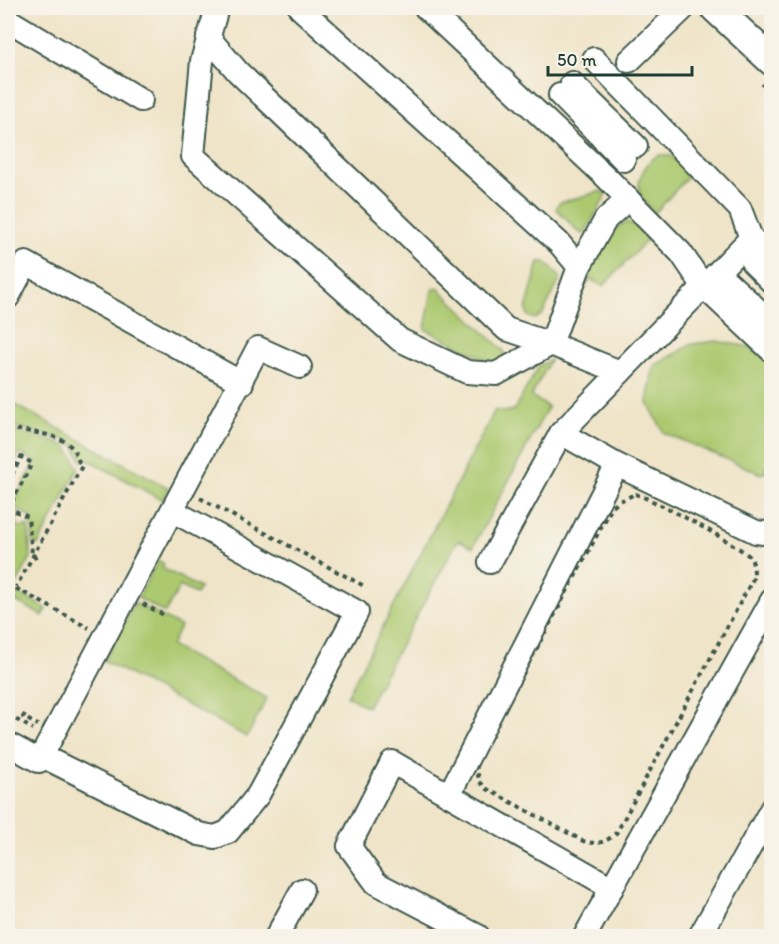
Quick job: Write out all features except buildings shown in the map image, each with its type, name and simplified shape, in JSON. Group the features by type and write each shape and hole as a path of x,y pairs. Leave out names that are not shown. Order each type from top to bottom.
{"main road":[{"path":"715,8 771,61"}],"lane":[{"path":"217,8 202,61 193,156 400,340 468,372 496,374 551,344 579,267 606,219 628,199"},
{"path":"300,8 559,243 579,267"},
{"path":"426,8 607,178 681,253 711,280 771,323"},
{"path":"629,61 684,8"},
{"path":"8,20 141,100"},
{"path":"208,37 238,72 506,328 620,372"},
{"path":"641,141 577,77 641,141 740,209 751,238 752,262 771,282"},
{"path":"607,178 641,141"},
{"path":"751,238 771,255"},
{"path":"490,562 561,433 751,238"},
{"path":"8,297 26,263 242,383"},
{"path":"711,280 771,351"},
{"path":"8,744 39,761 242,383 258,348 300,367"},
{"path":"561,433 617,465 756,532 771,534"},
{"path":"449,795 617,465"},
{"path":"42,756 199,834 215,837 228,832 258,795 357,612 173,512"},
{"path":"585,936 771,600"},
{"path":"478,936 376,883 349,846 392,762 612,888"},
{"path":"700,936 771,808"},
{"path":"277,936 302,890"}],"path":[{"path":"8,427 50,437 67,444 74,449 82,466 40,548 15,587"},
{"path":"8,483 21,457 32,463 8,509 28,517 34,557"},
{"path":"764,477 771,467"},
{"path":"185,489 366,587"},
{"path":"635,494 647,497 698,525 749,556 754,568 754,577 617,832 608,841 595,844 583,840 487,789 479,781 476,762 611,509 618,502 635,494"},
{"path":"31,546 40,548"},
{"path":"8,584 55,610"},
{"path":"25,714 23,717 27,719"}],"green space":[{"path":"659,155 671,156 691,173 655,213 642,198 639,186 645,168"},
{"path":"601,191 606,194 605,198 584,234 580,233 556,209 559,203"},
{"path":"625,222 636,225 649,238 603,286 590,279 567,320 569,310 611,231"},
{"path":"539,262 545,262 561,278 542,315 535,319 528,316 526,309"},
{"path":"438,288 504,351 505,357 499,363 492,363 425,329 432,290"},
{"path":"716,341 750,347 771,362 771,462 762,474 664,433 647,401 654,366 692,344"},
{"path":"551,359 531,396 548,407 473,547 458,540 367,707 347,696 495,410 504,412 514,410 539,366"},
{"path":"8,401 169,488 162,500 85,458 82,462 74,445 66,440 8,425"},
{"path":"8,430 34,435 67,446 79,468 38,545 33,543 31,517 12,506 35,462 20,453 8,476"},
{"path":"10,510 20,514 16,521 19,527 28,526 31,557 16,585 8,582 8,514"},
{"path":"158,560 164,564 162,568 200,588 196,594 180,586 165,613 138,598"},
{"path":"8,587 47,609 43,616 8,597"},
{"path":"135,603 180,626 171,646 267,698 247,737 104,661"}]}
